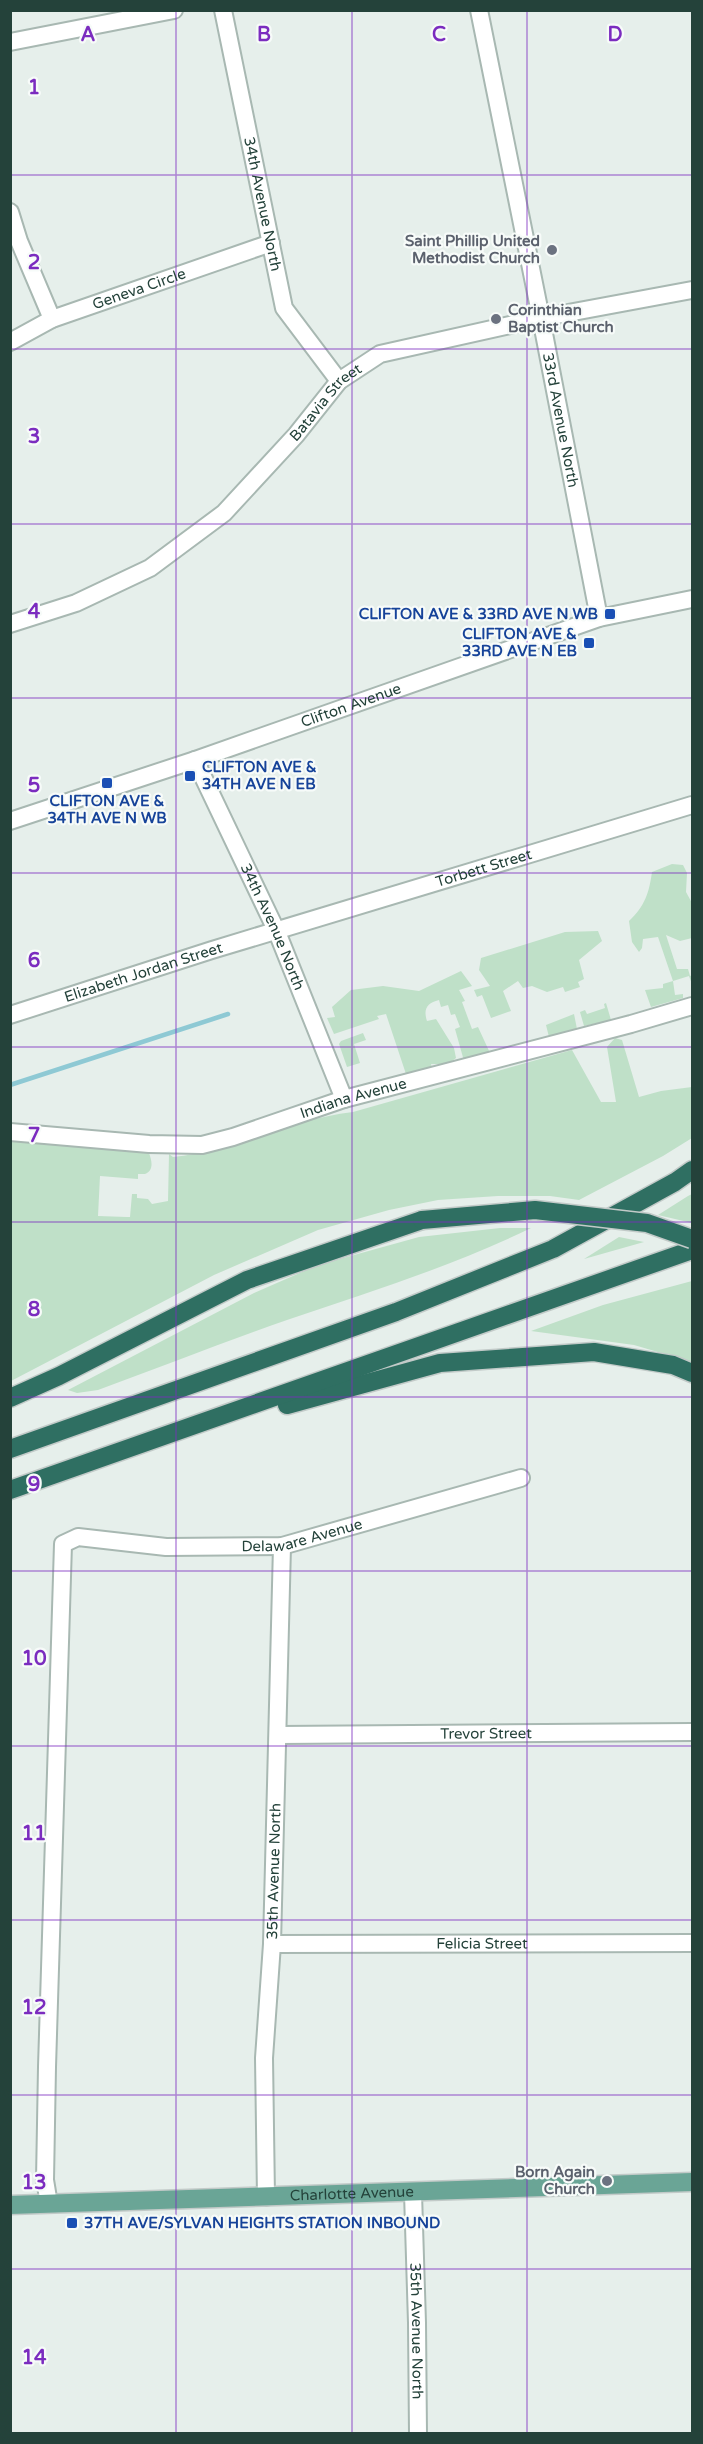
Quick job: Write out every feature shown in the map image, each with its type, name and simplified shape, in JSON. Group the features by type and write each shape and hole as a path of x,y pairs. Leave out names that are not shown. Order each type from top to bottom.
{"highway":[{"path":"10,1449 396,1312 553,1249 693,1170"},
{"path":"10,1398 59,1376 247,1280 422,1220 536,1210 647,1223 693,1239"},
{"path":"10,1491 693,1250"},
{"path":"146,1443 440,1363 594,1352 673,1365 693,1373"}],"main road":[{"name":"Charlotte Avenue","path":"10,2205 693,2182"}],"street":[{"path":"10,42 174,10"},
{"name":"34th Avenue North","path":"223,10 284,308 339,381"},
{"name":"33rd Avenue North","path":"479,10 599,618"},
{"path":"10,212 19,241 52,319"},
{"name":"Geneva Circle","path":"10,342 52,319 271,243"},
{"name":"Batavia Street","path":"10,624 76,603 150,568 224,513 296,435 339,381 380,354 541,318 693,290"},
{"name":"Clifton Avenue","path":"10,820 195,760 599,618 693,600"},
{"name":"34th Avenue North","path":"195,760 276,932 344,1099"},
{"name":"Torbett Street","path":"276,932 693,805"},
{"name":"Elizabeth Jordan Street","path":"10,1015 276,932"},
{"name":"Indiana Avenue","path":"10,1132 149,1144 202,1145 233,1137 344,1099 693,1006"},
{"name":"Delaware Avenue","path":"49,2204 45,2181 46,2078 63,1544 78,1537 166,1547 282,1546 521,1478"},
{"name":"35th Avenue North","path":"266,2197 264,2058 272,1944 282,1546"},
{"name":"Trevor Street","path":"279,1735 693,1732"},
{"name":"Felicia Street","path":"272,1944 693,1943"},
{"name":"35th Avenue North","path":"413,2193 418,2433"}],"green space":[{"path":"672,864 683,865 687,873 686,892 692,903 692,938 680,941 666,935 677,969 688,969 690,976 692,975 692,984 689,976 673,981 658,937 643,939 639,952 632,942 629,921 645,899 652,872"},
{"path":"598,931 602,941 579,960 584,979 578,982 580,987 565,992 563,987 547,992 532,986 523,988 518,981 503,991 511,1011 491,1018 482,995 477,997 474,990 490,986 479,970 481,958 565,932"},
{"path":"461,971 472,986 459,990 465,1001 462,1002 472,1029 478,1027 490,1053 464,1061 455,1029 460,1027 455,1014 451,1015 448,1005 441,1007 439,1000 435,1001 426,1010 427,1021 436,1019 454,1048 456,1058 448,1064 431,1064 434,1077 409,1083 386,1014 377,1016 379,1019 334,1034 327,1018 335,1017 332,1007 351,990 383,986 419,991"},
{"path":"673,981 675,995 683,994 683,998 651,1007 645,990 663,988 663,984"},
{"path":"606,1003 611,1020 584,1026 580,1012 585,1010 587,1014 605,1008"},
{"path":"574,1014 577,1029 549,1037 546,1025"},
{"path":"363,1033 366,1040 354,1044 360,1063 347,1067 339,1044 341,1041"},
{"path":"615,1038 622,1040 639,1097 661,1091 692,1087 692,1138 663,1156 579,1200 550,1196 498,1196 438,1200 389,1210 318,1230 214,1275 11,1381 11,1141 149,1153 150,1171 138,1174 138,1179 100,1176 98,1216 130,1217 132,1194 137,1194 137,1198 148,1199 152,1204 168,1201 169,1154 173,1157 219,1148 308,1121 353,1112 572,1050 601,1102 616,1102 607,1047"},
{"path":"692,1194 692,1223 658,1215 688,1196"},
{"path":"500,1228 531,1228 502,1242 380,1289 263,1328 98,1390 77,1393 68,1390 254,1293 318,1265 419,1237"},
{"path":"619,1237 644,1242 584,1259"},
{"path":"692,1281 692,1362 634,1345 531,1331 603,1305"}],"waterway":[{"path":"10,1085 228,1014"}],"place":[{"name":"Saint Phillip United Methodist Church","path":"552,250"},
{"name":"Corinthian Baptist Church","path":"496,319"},
{"name":"CLIFTON AVE & 33RD AVE N WB","path":"610,614"},
{"name":"CLIFTON AVE & 33RD AVE N EB","path":"589,643"},
{"name":"CLIFTON AVE & 34TH AVE N EB","path":"190,776"},
{"name":"CLIFTON AVE & 34TH AVE N WB","path":"107,783"},
{"name":"Born Again Church","path":"607,2181"},
{"name":"37TH AVE/SYLVAN HEIGHTS STATION INBOUND","path":"72,2223"}]}
